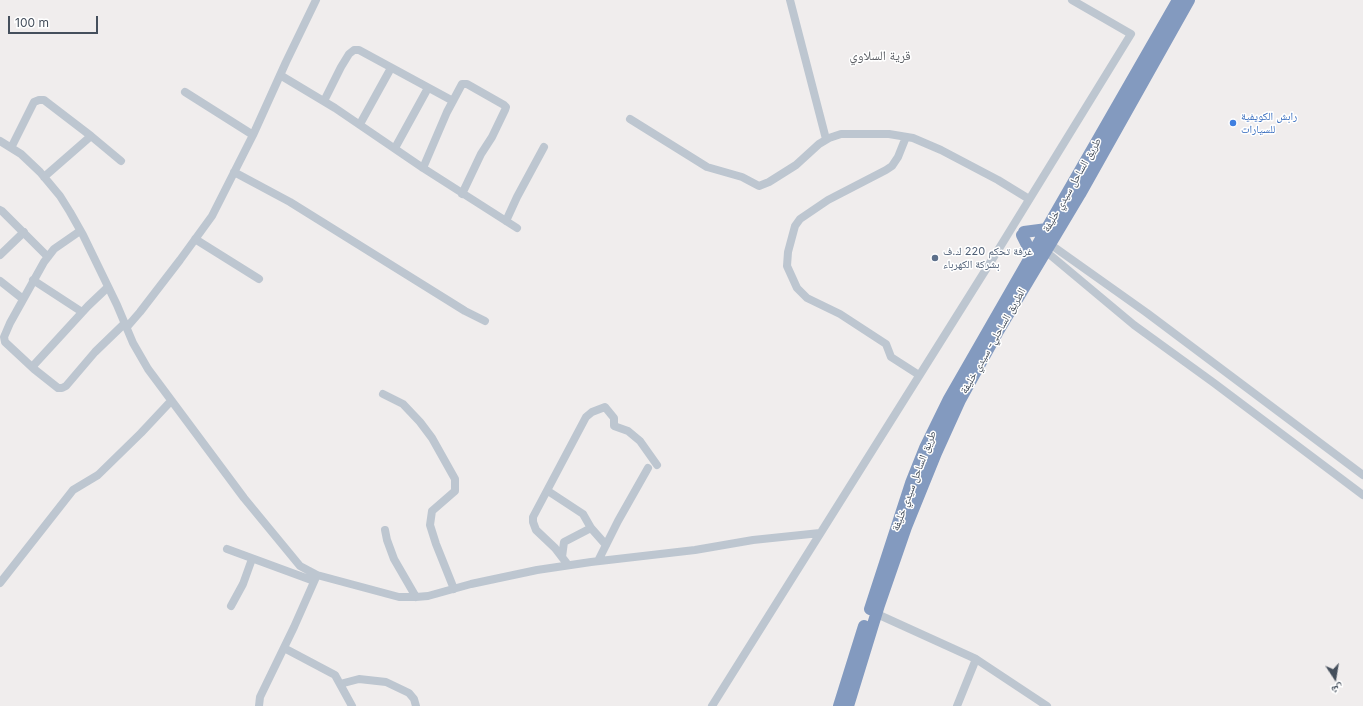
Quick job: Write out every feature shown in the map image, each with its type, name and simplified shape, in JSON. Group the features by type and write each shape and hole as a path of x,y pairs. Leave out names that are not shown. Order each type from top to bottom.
{"highway":[{"name":"طريق الساحل سيدي خليفة","path":"839,706 911,483 925,448 949,399 1029,258 1044,242 1178,0"},
{"name":"الطريق الساحلي- سيدي خليفة","path":"848,706 906,527 920,491 960,400 997,333 1044,242 1190,0"},
{"path":"1018,231 1044,242"},
{"path":"1018,231 1026,242 1029,258"}],"street":[{"path":"80,231 54,249 48,257 33,280 4,337 5,342 9,347 58,388 66,386 95,352 140,312 212,216 253,135 316,0"},
{"path":"790,0 826,140"},
{"path":"712,706 919,375 1018,231 1029,200 1131,34 1072,0"},
{"path":"324,101 341,67 349,54 354,50 359,50 453,101"},
{"path":"360,124 391,68"},
{"path":"280,75 360,124 462,194 517,228"},
{"path":"423,168 453,101 464,83 504,104 506,107 462,194"},
{"path":"395,148 428,88"},
{"path":"186,92 253,135"},
{"path":"11,148 34,102 44,100 121,161"},
{"path":"630,119 707,167 742,178 759,186 769,182 796,165 809,152 826,140 841,134 884,134 913,138 940,150 998,180 1029,200"},
{"path":"44,177 91,136"},
{"path":"906,137 898,157 892,166 828,200 800,219 796,226 788,252 787,266 797,288 807,298 840,314 886,344 891,357 919,375"},
{"path":"0,141 20,154 44,177 70,212 108,287 133,343 148,369 170,401 244,498 300,566 316,578"},
{"path":"506,221 544,147"},
{"path":"234,172 290,202 465,311 485,321"},
{"path":"0,210 48,257"},
{"path":"1018,231 1044,242 1147,313 1363,475"},
{"path":"0,255 24,232"},
{"path":"195,239 259,278"},
{"path":"1044,242 1134,325 1363,495"},
{"path":"33,280 82,312"},
{"path":"0,281 23,299"},
{"path":"32,367 82,312 108,287"},
{"path":"382,394 403,404 420,422 432,438 455,479 455,491 432,511 430,525 454,589"},
{"path":"0,584 73,490 98,475 170,401"},
{"path":"568,565 555,548 536,530 533,522 536,510 548,491 586,417 592,412 605,407 614,418 614,426 628,431 640,441 657,465"},
{"path":"598,561 648,468"},
{"path":"548,491 583,514 606,545"},
{"path":"562,557 564,542 592,528"},
{"path":"385,530 394,558 416,597"},
{"path":"228,550 252,559 316,578 399,597 416,597 428,596 537,570 568,565 695,550 753,540 820,533"},
{"path":"231,606 243,584 252,559"},
{"path":"259,706 260,697 316,578"},
{"path":"877,614 976,659 1047,706"},
{"path":"284,648 335,675 352,706"},
{"path":"957,706 976,659"},
{"path":"340,684 359,679 386,682 409,693 414,699 416,706"}],"place":[{"name":"رابش الكويفية للسيارات","path":"1233,123"},
{"name":"غرفة تحكم 220 ك.ف بشركة الكهرباء","path":"935,258"}],"district":[{"name":"قرية السلاوي","path":"880,56"}]}
